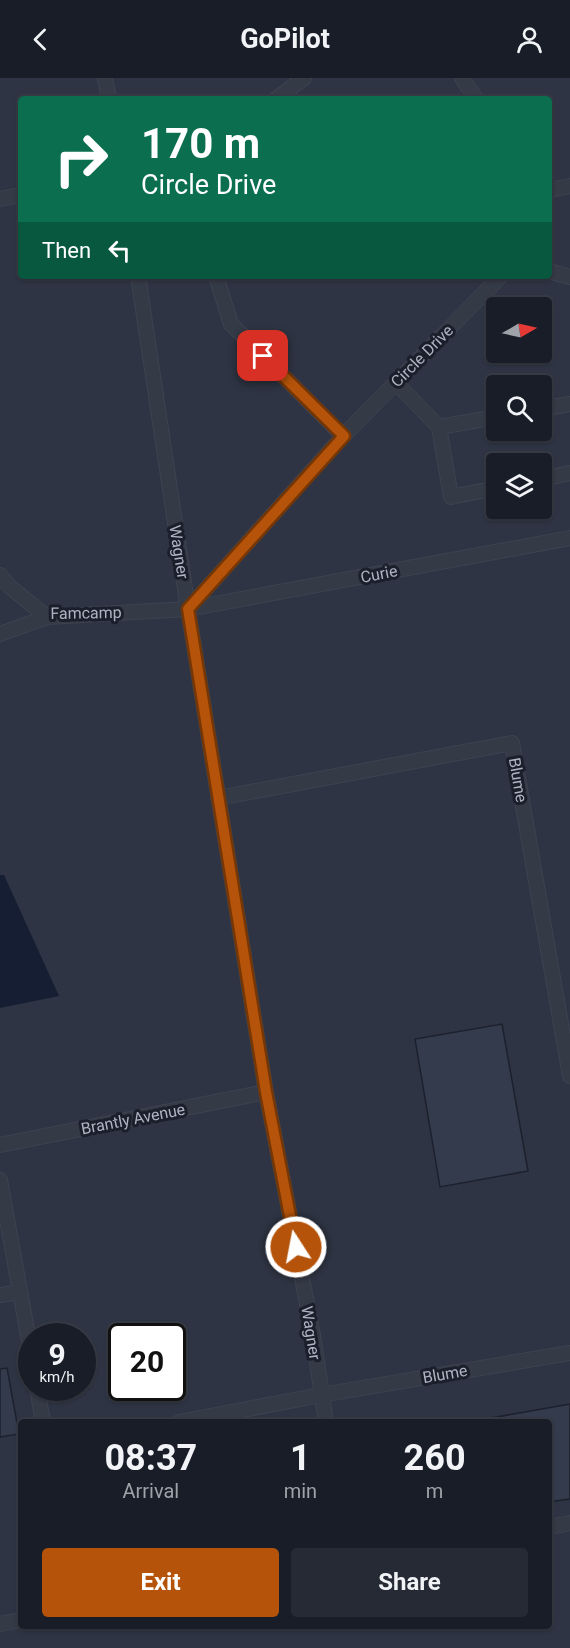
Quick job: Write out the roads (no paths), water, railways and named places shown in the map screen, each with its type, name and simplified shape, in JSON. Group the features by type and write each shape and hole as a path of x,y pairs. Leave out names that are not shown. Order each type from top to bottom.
{"lane":[{"path":"105,78 108,96"},
{"path":"280,96 304,78"},
{"path":"462,78 474,96"},
{"path":"552,189 570,186"},
{"path":"0,199 18,196"},
{"path":"552,272 570,277"},
{"name":"Wagner","path":"138,279 188,609 266,1092 313,1335 321,1395"},
{"path":"217,279 231,324 344,436"},
{"name":"Circle Drive","path":"188,609 344,436 498,279"},
{"path":"396,382 439,427 451,497 486,490"},
{"path":"552,407 570,404"},
{"path":"439,427 486,419"},
{"path":"552,476 570,473"},
{"name":"Curie","path":"188,609 570,538"},
{"name":"Famcamp","path":"0,575 47,617 188,609"},
{"path":"0,634 47,617"},
{"name":"Blume","path":"218,798 512,743 570,1076"},
{"name":"Brantly Avenue","path":"0,1145 266,1092"},
{"path":"0,1180 2,1206 26,1323"},
{"path":"0,1295 20,1292"},
{"name":"Blume","path":"195,1419 570,1353"},
{"path":"321,1395 325,1419"},
{"path":"39,1401 42,1419"},
{"path":"552,1526 570,1523"},
{"path":"0,1624 18,1621"}]}
